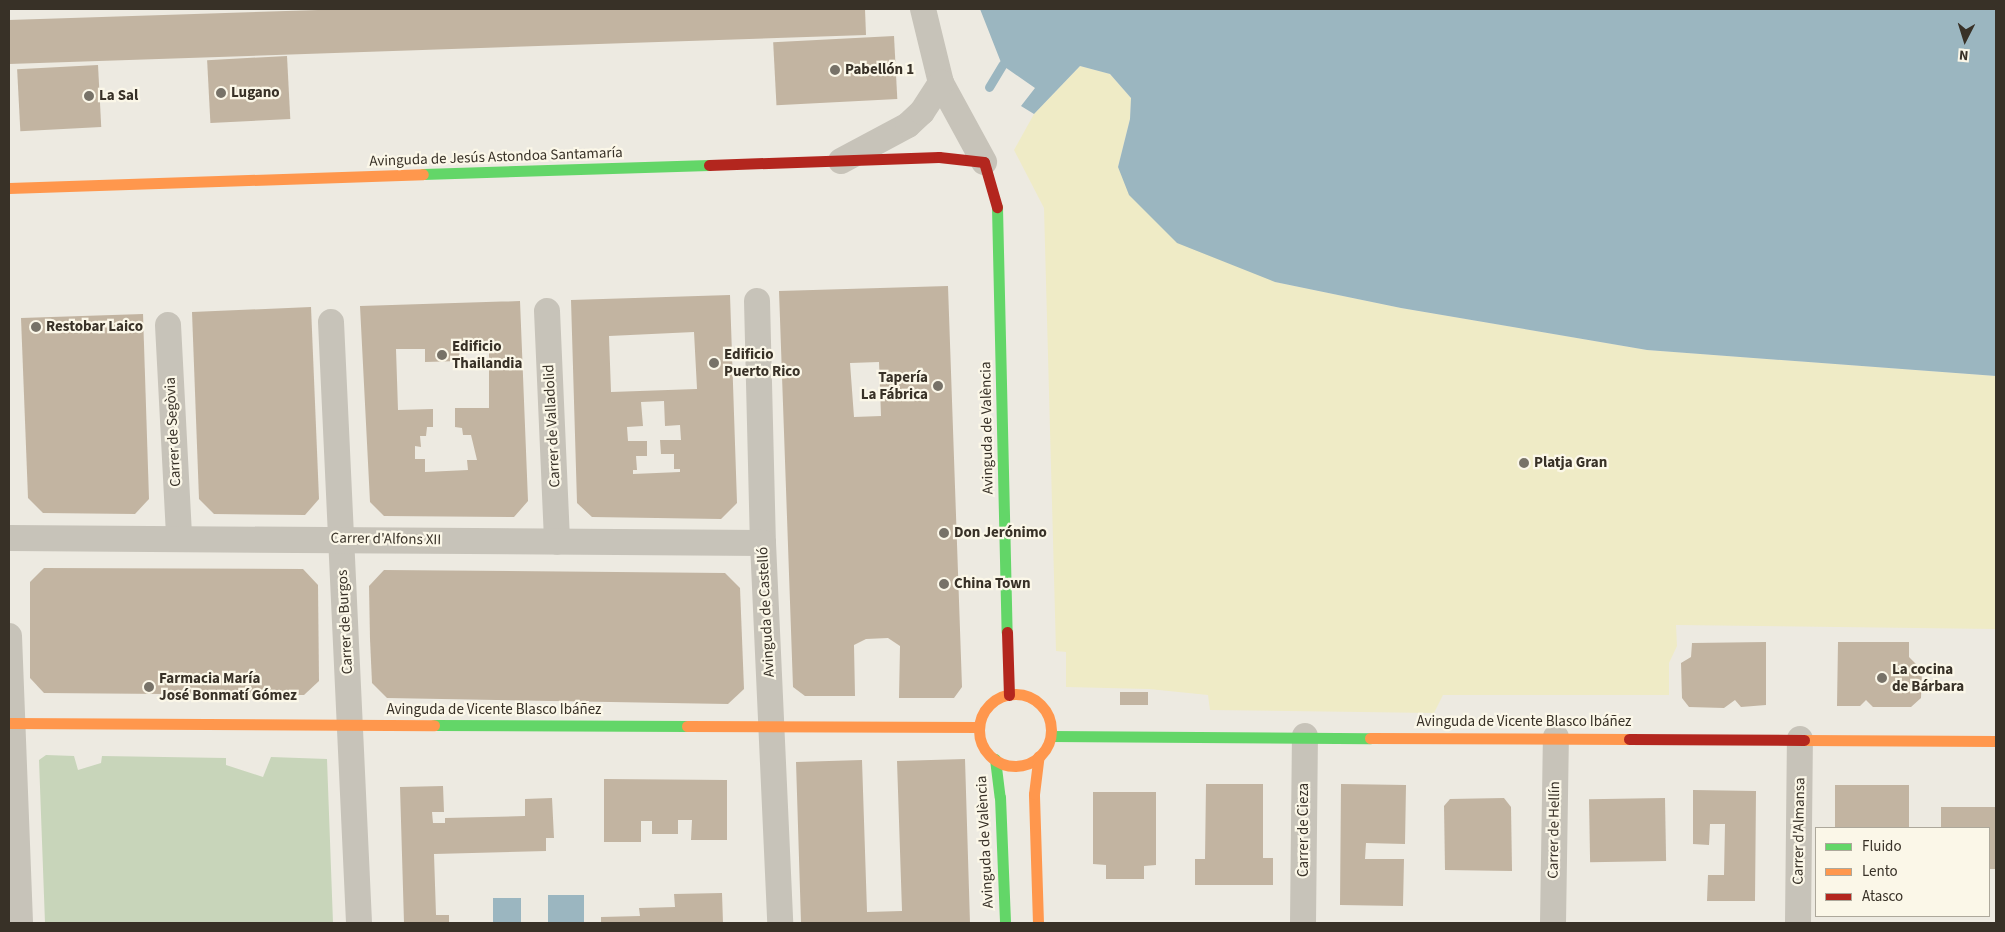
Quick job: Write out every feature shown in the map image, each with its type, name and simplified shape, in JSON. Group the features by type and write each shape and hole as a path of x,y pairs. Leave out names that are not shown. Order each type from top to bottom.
{"street":[{"path":"923,9 941,83 984,162"},
{"path":"842,160 908,125 922,112 941,83"},
{"name":"Avinguda de Jesús Astondoa Santamaría","path":"9,188 939,157 984,162"},
{"name":"Avinguda de València","path":"984,162 997,208 1009,694"},
{"name":"Avinguda de Castelló","path":"757,301 763,543 780,923"},
{"name":"Carrer de Valladolid","path":"547,311 557,542"},
{"name":"Carrer de Burgos","path":"330,322 351,724 358,923"},
{"name":"Carrer de Segòvia","path":"168,325 179,538"},
{"name":"Carrer d'Alfons XII","path":"9,538 340,538 763,543"},
{"path":"9,636 10,723 20,923"},
{"path":"1038,923 1034,794 1039,756 1051,736 1050,722 1040,703 1027,696 1009,694 989,705 979,727 983,745 995,759 1017,766 1039,756"},
{"name":"Avinguda de Vicente Blasco Ibáñez","path":"10,723 979,727"},
{"name":"Avinguda de Vicente Blasco Ibáñez","path":"1051,736 1556,737 1996,741"},
{"name":"Carrer de Cieza","path":"1303,923 1305,736"},
{"name":"Carrer de Hellín","path":"1553,923 1556,737"},
{"name":"Carrer d'Almansa","path":"1798,923 1800,739"},
{"name":"Avinguda de València","path":"995,759 1000,797 1005,923"}],"green space":[{"path":"46,755 74,756 78,770 101,763 102,756 226,758 226,765 263,777 271,757 327,759 333,923 45,923 39,760"}],"sand":[{"name":"Platja Gran","path":"1080,66 1110,74 1131,98 1130,119 1118,167 1275,282 1401,308 1647,350 1996,376 1996,629 1676,625 1677,646 1669,663 1669,695 1443,695 1434,713 1210,710 1208,695 1149,689 1066,687 1066,652 1056,651 1044,208 1014,150 1034,114"}],"water":[{"path":"980,9 1996,9 1996,376 1647,350 1401,308 1275,282 1177,243 1129,195 1118,167 1130,119 1131,98 1110,74 1080,66 1034,114 1021,106 1035,88 1002,65"},
{"path":"548,895 584,895 584,923 548,923"},
{"path":"493,898 521,898 521,923 493,923"}],"building":[{"path":"350,9 865,9 866,35 9,64 9,20"},
{"name":"Pabellón 1","path":"894,36 897,99 776,105 773,42"},
{"path":"287,56 290,119 210,123 207,60"},
{"path":"98,65 101,127 20,131 17,69"},
{"path":"948,286 962,687 954,698 899,698 900,646 888,638 866,639 854,645 855,696 805,696 793,687 779,291","holes":["879,362 881,416 854,417 850,363"]},
{"path":"730,295 737,503 721,519 592,517 577,503 571,300","holes":["694,332 697,389 611,392 609,336","664,401 665,426 680,425 681,440 660,440 661,454 674,454 674,469 680,469 680,472 633,474 633,470 637,470 636,456 647,456 647,441 628,441 627,427 643,426 641,402"]},
{"path":"520,301 528,501 514,517 384,516 370,502 360,306","holes":["489,346 489,408 455,408 455,427 462,428 463,435 471,435 477,460 467,460 468,470 425,472 425,459 415,459 415,446 421,447 420,436 426,436 427,427 433,427 433,409 398,410 396,349 425,349 425,362 460,361 459,347"]},
{"path":"311,307 319,499 305,515 214,514 199,499 192,312"},
{"path":"143,314 149,499 135,514 43,513 28,498 21,318"},
{"path":"44,568 303,569 318,585 319,681 304,695 44,693 30,678 30,582"},
{"path":"384,570 725,573 740,588 744,689 728,704 387,698 372,683 370,639 369,586"},
{"path":"1766,642 1766,705 1741,707 1735,700 1724,708 1689,707 1682,698 1681,663 1691,657 1692,643"},
{"path":"1838,642 1909,642 1909,657 1922,670 1921,698 1911,707 1873,707 1866,700 1860,706 1837,706"},
{"path":"1120,692 1148,692 1148,705 1120,705"},
{"path":"965,759 970,923 801,923 796,762 862,760 867,912 902,911 897,761"},
{"path":"604,779 727,780 727,840 691,840 692,820 678,820 678,834 652,834 652,821 641,821 641,842 604,842"},
{"path":"1206,784 1263,784 1263,858 1273,858 1273,885 1195,885 1195,859 1205,859"},
{"path":"1341,784 1406,785 1405,844 1366,843 1365,859 1404,859 1403,906 1340,905"},
{"path":"1835,785 1909,785 1909,827 1835,827"},
{"path":"443,786 444,812 432,812 433,823 445,823 445,818 525,816 525,799 552,798 554,838 546,838 546,851 434,854 436,915 449,915 449,923 404,923 400,787"},
{"path":"1693,790 1756,791 1755,901 1707,901 1708,875 1724,875 1725,824 1710,824 1709,845 1693,844"},
{"path":"1093,792 1156,792 1156,865 1144,866 1144,879 1106,879 1106,865 1093,864"},
{"path":"1504,798 1511,807 1512,871 1445,870 1444,806 1450,799"},
{"path":"1665,798 1666,861 1590,862 1589,799"},
{"path":"1941,807 1996,807 1996,869 1990,869 1990,827 1941,827"},
{"path":"722,893 723,923 601,923 601,917 640,916 639,908 675,907 674,894"}],"waterway":[{"path":"989,87 1002,65"}],"traffic: fast":[{"path":"423,174 709,165"},
{"path":"997,207 1007,632"},
{"path":"434,725 687,726"},
{"path":"1051,736 1370,738"},
{"path":"995,759 1000,797 1005,923"}],"traffic: slow":[{"path":"9,188 423,174"},
{"path":"1015,694 1035,700 1045,710 1051,730 1045,750 1035,760 1015,766 995,760 985,750 979,730 985,710 995,700 1015,694"},
{"path":"9,723 434,725"},
{"path":"687,726 979,727"},
{"path":"1370,738 1629,739"},
{"path":"1804,740 1996,741"},
{"path":"1038,923 1034,794 1039,756"}],"traffic: jam":[{"path":"709,165 939,157 984,162 997,207"},
{"path":"1007,632 1009,695"},
{"path":"1629,739 1804,740"}],"place":[{"name":"Pabellón 1","path":"835,70"},
{"name":"Lugano","path":"221,93"},
{"name":"La Sal","path":"89,96"},
{"name":"Restobar Laico","path":"36,327"},
{"name":"Edificio Thailandia","path":"442,355"},
{"name":"Edificio Puerto Rico","path":"714,363"},
{"name":"Tapería La Fábrica","path":"938,386"},
{"name":"Platja Gran","path":"1524,463"},
{"name":"Don Jerónimo","path":"944,533"},
{"name":"China Town","path":"944,584"},
{"name":"La cocina de Bárbara","path":"1882,678"},
{"name":"Farmacia María José Bonmatí Gómez","path":"149,687"}]}
